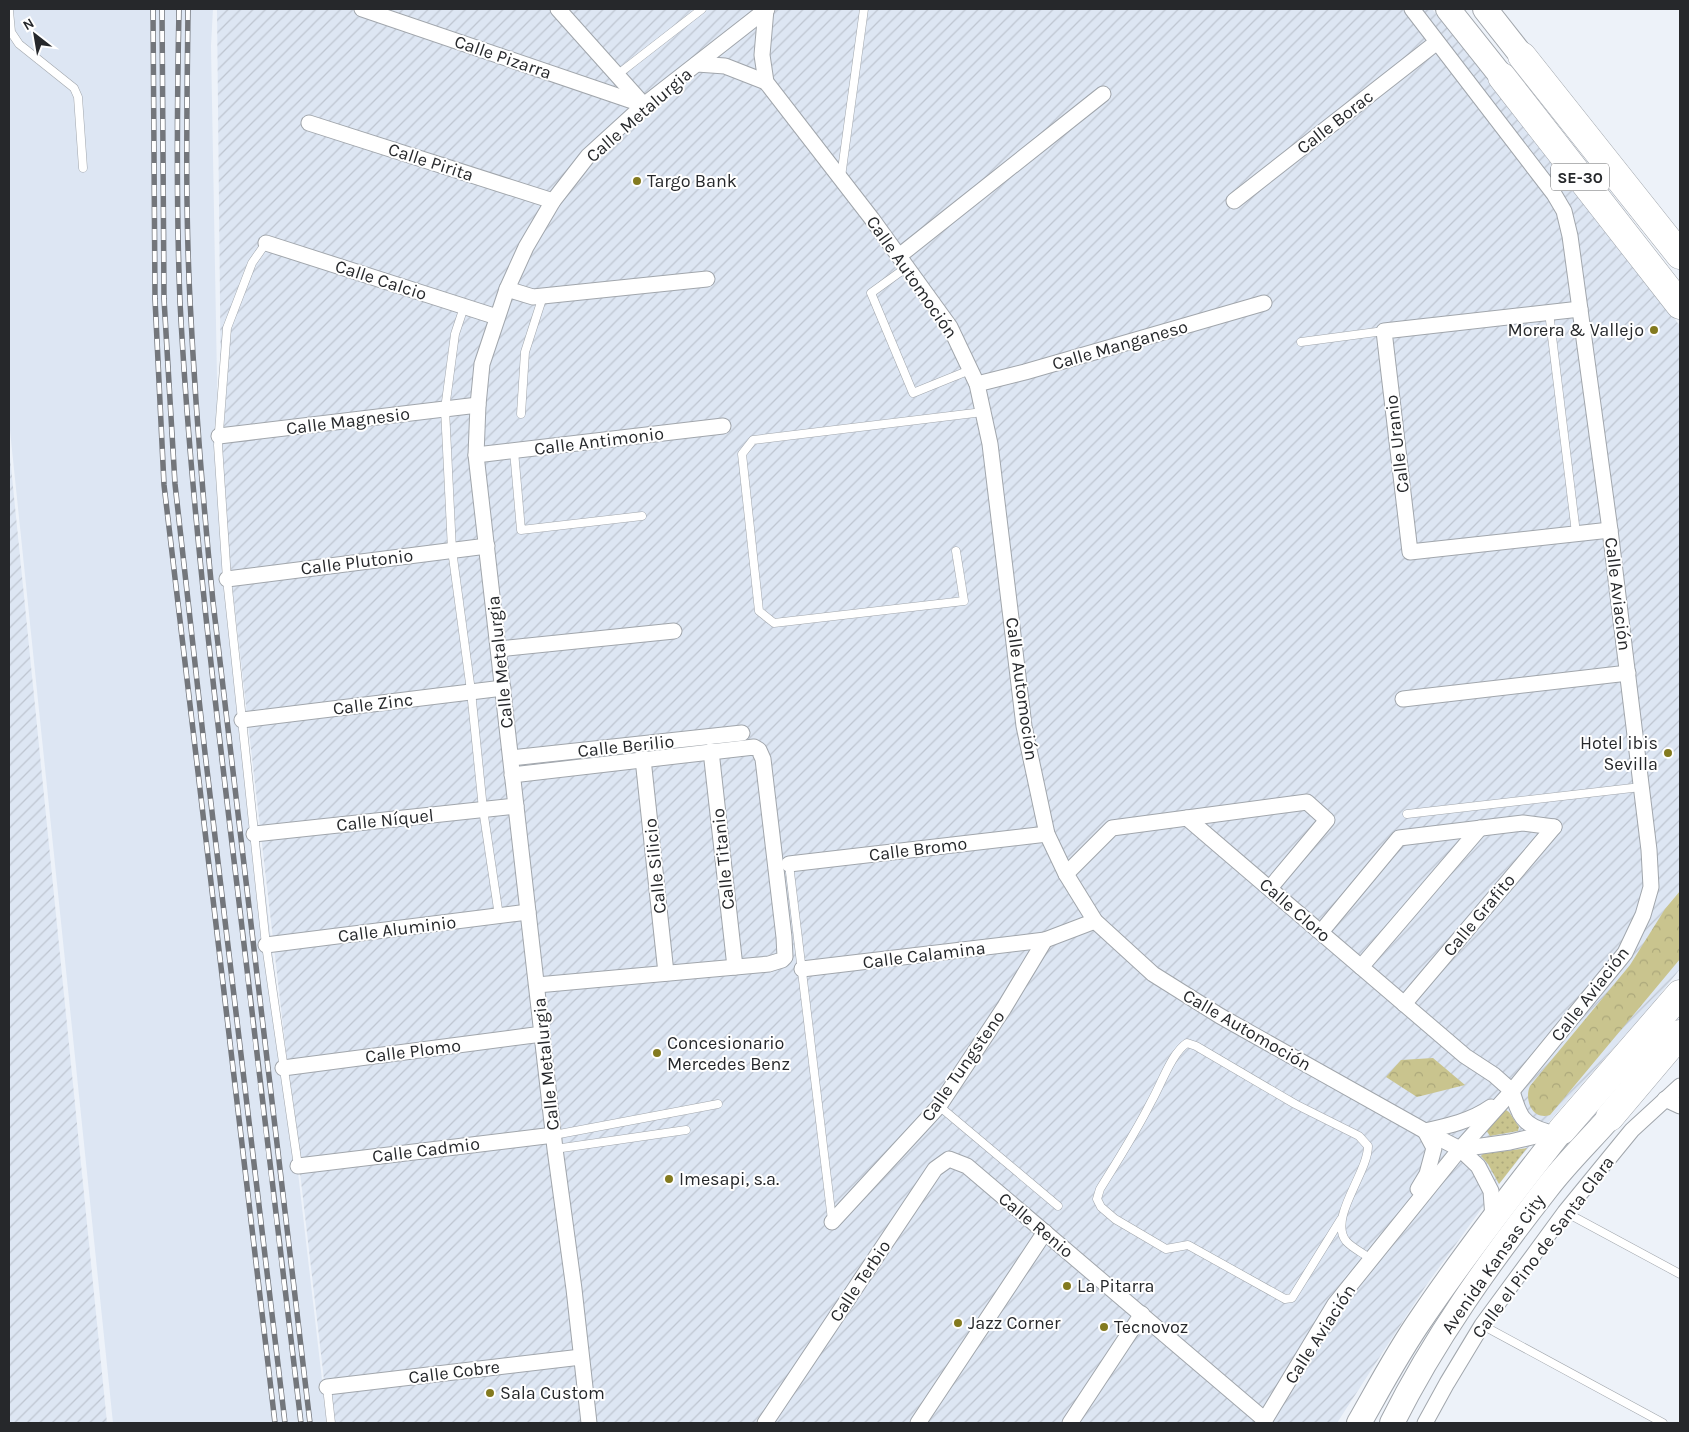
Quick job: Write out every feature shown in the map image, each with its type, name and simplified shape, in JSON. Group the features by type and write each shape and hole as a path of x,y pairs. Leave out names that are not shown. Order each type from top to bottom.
{"highway":[{"name":"SE-30","path":"1522,56 1680,255"},
{"name":"SE-30","path":"1502,77 1680,305"},
{"path":"1596,150 1618,163 1650,204 1667,216 1680,221"},
{"path":"1556,1131 1680,994"},
{"path":"1610,1117 1680,1034"},
{"path":"1610,1117 1680,1054"}],"main road":[{"name":"SE-30","path":"1448,9 1502,77"},
{"name":"SE-30","path":"1485,9 1522,56"},
{"name":"Avenida Kansas City","path":"1392,1423 1409,1388 1466,1297 1548,1187 1610,1117"},
{"name":"Avenida Kansas City","path":"1359,1423 1386,1374 1420,1320 1556,1131"}],"street":[{"name":"Calle Pizarra","path":"362,9 644,105"},
{"path":"558,9 644,105"},
{"name":"Calle Metalurgia","path":"589,1423 574,1288 554,1142 476,456 482,364 507,289 526,247 553,201 588,156 644,105 767,9"},
{"path":"762,55 767,9"},
{"name":"Calle Aviación","path":"1264,1422 1335,1304 1460,1149 1512,1091 1624,953 1643,915 1651,887 1650,859 1610,530 1570,236 1564,211 1554,194 1412,9"},
{"path":"697,64 724,66 766,82 762,55 753,32 744,27"},
{"name":"Calle Borac","path":"1234,201 1437,42"},
{"name":"Calle Automoción","path":"766,82 841,179 950,327 973,377 990,444 1024,726 1047,834 1066,874 1095,921 1161,980 1220,1016 1460,1149 1478,1166 1491,1190 1493,1218"},
{"path":"903,262 1103,94"},
{"name":"Calle Pirita","path":"309,123 553,201"},
{"name":"Calle Calcio","path":"266,243 497,317"},
{"path":"507,289 533,297 707,280"},
{"name":"Calle Manganeso","path":"973,377 1026,372 1264,304"},
{"path":"1384,331 1580,309"},
{"name":"Calle Uranio","path":"1384,331 1410,552 1610,530"},
{"name":"Calle Magnesio","path":"219,436 478,405"},
{"name":"Calle Antimonio","path":"476,456 723,426"},
{"name":"Calle Plutonio","path":"227,578 487,546"},
{"path":"499,649 674,632"},
{"path":"1403,699 1628,673"},
{"name":"Calle Zinc","path":"242,720 503,688"},
{"name":"Calle Berilio","path":"511,758 742,733"},
{"path":"512,775 754,747 759,750 763,759 785,957 782,960 769,964 537,986"},
{"name":"Calle Titanio","path":"711,751 735,967"},
{"name":"Calle Silicio","path":"643,759 666,973"},
{"path":"1066,874 1112,828 1307,802 1327,820 1270,888"},
{"name":"Calle Níquel","path":"254,834 516,806"},
{"name":"Calle Cloro","path":"1187,818 1465,1056 1494,1075 1512,1091"},
{"name":"Calle Grafito","path":"1404,1004 1554,827 1523,823 1480,828"},
{"path":"1321,932 1399,838 1480,828"},
{"path":"1361,967 1480,828"},
{"name":"Calle Bromo","path":"789,864 1047,834"},
{"name":"Calle Aluminio","path":"266,945 528,912"},
{"path":"1045,940 1095,921"},
{"name":"Calle Calamina","path":"802,970 1045,940"},
{"name":"Calle Tungsteno","path":"832,1222 939,1106 1004,1008 1045,940"},
{"name":"Calle Plomo","path":"283,1068 542,1034"},
{"name":"Calle el Pino de Santa Clara","path":"1424,1423 1482,1325 1565,1212 1632,1130 1680,1086"},
{"path":"1398,1226 1427,1174 1434,1148 1425,1131 1455,1125 1481,1114 1512,1091 1519,1112 1528,1124 1536,1129 1556,1131"},
{"path":"1665,1099 1680,1106"},
{"path":"1460,1149 1510,1142 1556,1131"},
{"name":"Calle Cadmio","path":"298,1166 554,1142"},
{"name":"Calle Terbio","path":"765,1423 935,1169 949,1159 967,1166"},
{"name":"Calle Renio","path":"967,1166 1142,1314 1264,1422"},
{"path":"918,1423 1045,1232"},
{"path":"1070,1423 1142,1314"},
{"name":"Calle Cobre","path":"327,1387 581,1358"}],"lane":[{"path":"617,75 702,9"},
{"path":"841,179 864,9"},
{"path":"9,11 11,32 19,44 74,88 78,97 83,168"},
{"path":"266,243 252,263 227,328 219,436 227,578 266,945 298,1166"},
{"path":"903,262 871,293 913,393 973,377"},
{"path":"521,414 525,352 543,296"},
{"path":"464,307 455,334 445,409 452,550 471,691 483,809 500,916"},
{"path":"1549,312 1576,534"},
{"path":"1301,342 1384,331"},
{"path":"956,551 964,601 774,623 760,611 742,454 753,440 983,412"},
{"path":"514,451 521,530 642,516"},
{"path":"1407,814 1641,787"},
{"path":"789,864 832,1222"},
{"path":"1341,1219 1292,1298 1285,1299 1188,1245 1166,1248 1115,1219 1101,1207 1097,1199 1100,1189 1151,1103 1181,1046 1187,1044 1196,1046 1295,1104 1358,1136 1368,1146 1368,1156 1341,1219 1341,1233 1347,1242 1371,1259"},
{"path":"554,1142 718,1104"},
{"path":"939,1106 1058,1206"},
{"path":"554,1142 686,1130"},
{"path":"1565,1212 1680,1274"},
{"path":"1482,1325 1663,1423"},
{"path":"327,1387 331,1423"}],"shaded area":[{"path":"9,9 213,9 211,46 219,490 327,1423 113,1423 9,421"},
{"path":"217,9 1432,9 1594,213 1680,326 1680,969 1654,1002 1553,1117 1500,1183 1425,1287 1337,1423 329,1423 222,498"},
{"path":"9,447 107,1423 9,1423"}],"green space":[{"path":"1680,891 1680,959 1550,1115 1538,1115 1531,1108 1529,1102 1528,1091 1530,1086 1630,965 1665,909"},
{"path":"1433,1058 1465,1085 1417,1097 1386,1077 1401,1060"},
{"path":"1506,1110 1519,1127 1518,1131 1490,1136 1486,1130 1502,1111"},
{"path":"1527,1148 1499,1184 1488,1164 1481,1156 1483,1154"}],"railway":[{"path":"153,9 155,299 164,485 275,1423"},
{"path":"162,9 164,299 175,484 205,753 285,1423"},
{"path":"179,9 177,155 180,302 196,518 219,734 301,1423"},
{"path":"188,9 188,264 194,376 206,526 213,602 310,1423"}],"place":[{"name":"Targo Bank","path":"637,181"},
{"name":"Morera & Vallejo","path":"1654,330"},
{"name":"Hotel ibis Sevilla","path":"1668,753"},
{"name":"Concesionario Mercedes Benz","path":"657,1053"},
{"name":"Imesapi, s.a.","path":"669,1179"},
{"name":"La Pitarra","path":"1067,1286"},
{"name":"Jazz Corner","path":"958,1323"},
{"name":"Tecnovoz","path":"1104,1327"},
{"name":"Sala Custom","path":"490,1393"}]}
